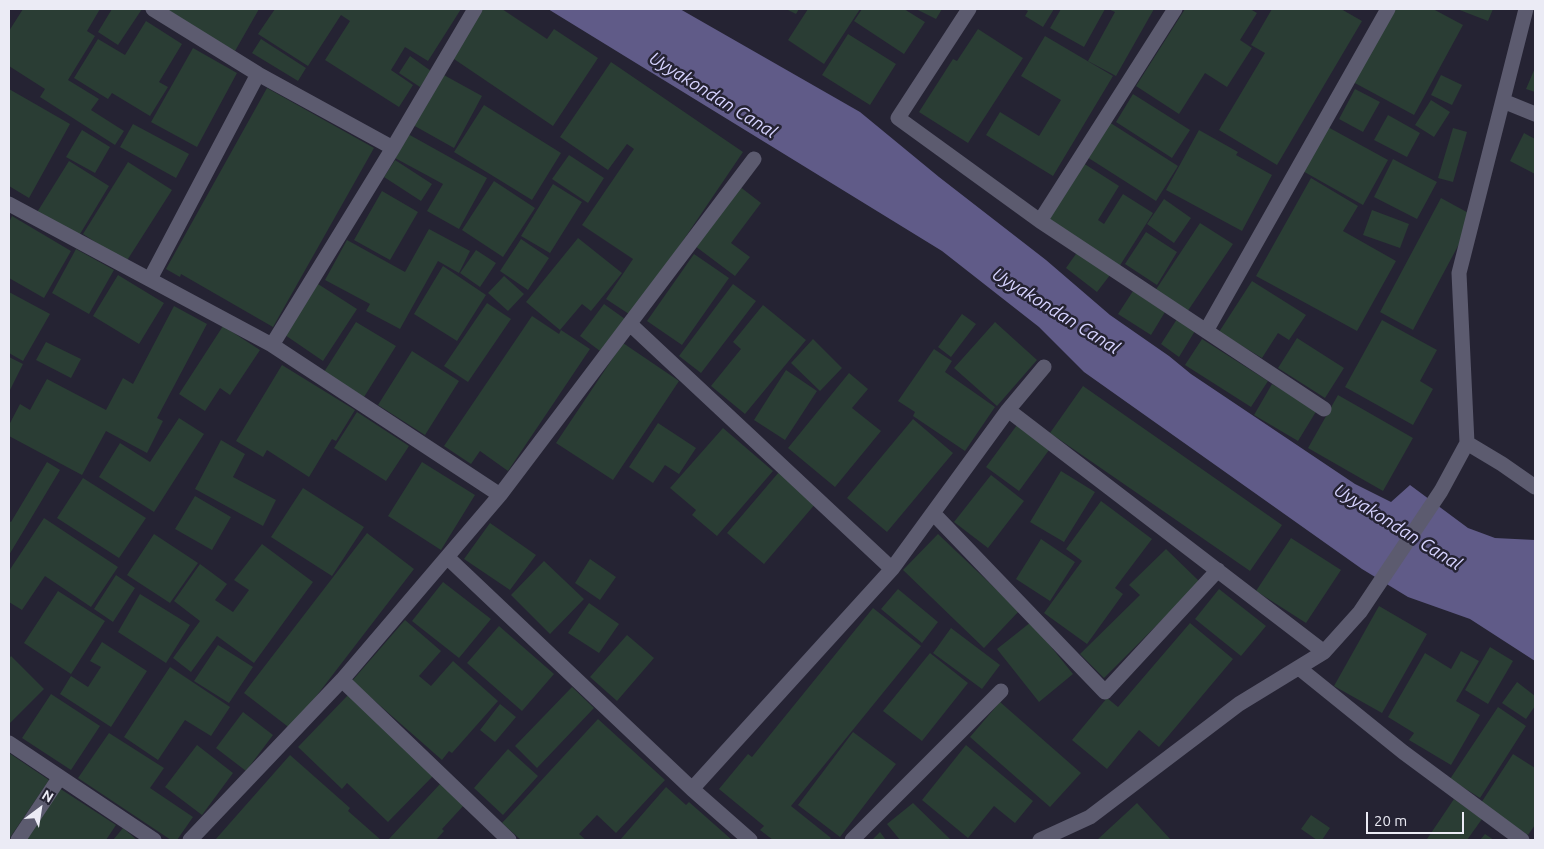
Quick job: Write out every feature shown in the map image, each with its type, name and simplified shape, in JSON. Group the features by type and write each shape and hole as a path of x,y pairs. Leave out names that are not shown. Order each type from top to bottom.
{"street":[{"path":"153,9 258,74 393,148"},
{"path":"272,345 393,148 475,9"},
{"path":"969,9 898,118 1040,221 1324,409"},
{"path":"1040,221 1175,9"},
{"path":"1206,332 1388,9"},
{"path":"1040,840 1090,816 1239,704 1324,652 1360,612 1441,491 1468,443 1459,273 1526,9"},
{"path":"150,279 258,74"},
{"path":"1503,101 1535,114"},
{"path":"190,840 342,680 500,495 754,159"},
{"path":"9,204 272,345 500,495"},
{"path":"630,324 892,570"},
{"path":"692,790 892,570 1008,410 1044,368"},
{"path":"1008,410 1324,652"},
{"path":"1468,443 1535,487"},
{"path":"933,513 1105,692 1218,570"},
{"path":"447,557 692,790 750,840"},
{"path":"1298,668 1403,752 1522,840"},
{"path":"342,680 506,839"},
{"path":"852,840 1000,691"},
{"path":"9,743 154,840"},
{"path":"18,840 60,777"}],"water":[{"name":"Uyyakondan Canal","path":"548,9 680,9 860,112 939,177 1046,260 1110,315 1169,356 1191,374 1355,484 1391,502 1410,485 1468,528 1495,538 1535,540 1535,661 1470,619 1408,597 1362,569 1084,372 1039,327 942,251"}],"building":[{"path":"23,9 100,9 87,31 95,36 68,80 99,99 91,110 124,131 115,145 40,97 45,89 9,66 9,31"},
{"path":"112,9 142,9 118,45 98,32"},
{"path":"162,9 259,9 235,51"},
{"path":"275,9 461,9 428,61 405,47 391,70 413,85 399,107 325,60 350,21 341,15 308,66 258,34"},
{"path":"483,9 502,9 547,39 554,29 598,58 553,126 451,57"},
{"path":"786,9 799,9 796,14"},
{"path":"808,9 860,9 824,64 788,40"},
{"path":"862,9 904,9 925,22 904,54 854,21"},
{"path":"916,9 942,9 936,19"},
{"path":"1024,9 1054,9 1043,27 1025,16 1028,11"},
{"path":"1061,9 1105,9 1084,47 1050,28"},
{"path":"1108,9 1154,9 1116,76 1088,61 1115,12"},
{"path":"1185,9 1250,9 1257,13 1240,40 1252,48 1227,87 1205,73 1179,114 1136,86"},
{"path":"1272,9 1341,9 1362,21 1277,165 1219,130 1265,53 1251,45"},
{"path":"1392,9 1433,9 1463,25 1414,115 1353,82"},
{"path":"1457,9 1493,9 1488,21"},
{"path":"146,21 182,44 159,82 168,87 150,116 112,93 108,99 74,78 98,39 125,55"},
{"path":"978,29 1023,58 968,143 919,112 953,59 957,61"},
{"path":"848,34 896,64 870,105 822,75"},
{"path":"1045,36 1113,76 1053,176 986,135 1000,112 1039,136 1061,100 1021,76"},
{"path":"261,39 306,68 298,81 252,53"},
{"path":"193,48 237,73 197,147 151,122"},
{"path":"410,56 431,71 420,87 399,73"},
{"path":"611,62 743,152 632,316 606,299 633,259 582,225 634,149 627,144 608,170 560,137"},
{"path":"1535,68 1535,92 1526,89"},
{"path":"442,74 482,96 454,148 413,125"},
{"path":"1441,75 1462,85 1452,105 1431,95"},
{"path":"267,88 374,148 273,327 181,274 180,277 166,269"},
{"path":"9,89 70,124 29,198 9,186"},
{"path":"1355,89 1380,102 1363,132 1339,119"},
{"path":"1133,94 1190,130 1172,158 1116,122"},
{"path":"1431,100 1450,112 1434,137 1415,125"},
{"path":"484,105 561,153 532,200 454,152"},
{"path":"1388,115 1420,133 1407,157 1374,140"},
{"path":"1109,122 1178,166 1156,201 1087,157"},
{"path":"133,124 189,154 176,178 120,147"},
{"path":"1326,126 1388,160 1363,205 1301,170"},
{"path":"1453,128 1467,132 1453,182 1438,178"},
{"path":"82,130 110,147 95,173 66,157"},
{"path":"1199,130 1238,152 1236,155 1272,175 1242,231 1166,190"},
{"path":"1524,133 1535,139 1535,174 1510,161"},
{"path":"408,134 487,178 459,229 427,211 443,184 395,158"},
{"path":"569,155 604,178 588,203 552,179"},
{"path":"1393,159 1437,182 1417,219 1374,197"},
{"path":"395,160 432,184 421,201 384,177"},
{"path":"69,161 109,186 77,239 36,214"},
{"path":"128,162 172,190 126,262 83,234"},
{"path":"1083,163 1119,186 1098,220 1104,224 1123,194 1153,213 1119,267 1046,221"},
{"path":"1311,178 1358,206 1343,231 1396,261 1357,331 1256,276"},
{"path":"494,181 535,208 503,257 462,230"},
{"path":"553,184 582,202 550,253 521,236"},
{"path":"739,186 761,203 731,243 750,257 735,276 695,246"},
{"path":"382,191 418,212 390,260 354,240"},
{"path":"1441,198 1474,216 1413,330 1380,312"},
{"path":"1164,199 1191,218 1174,243 1147,224"},
{"path":"1372,210 1409,224 1400,248 1363,235"},
{"path":"12,216 71,251 44,298 9,278 9,222"},
{"path":"1200,223 1233,244 1187,312 1155,291"},
{"path":"429,229 470,251 459,273 438,261 400,329 366,311 370,304 325,280 347,240 405,272"},
{"path":"1146,232 1177,252 1157,285 1125,264"},
{"path":"578,238 622,273 591,311 582,304 560,330 526,302"},
{"path":"521,239 549,258 528,290 500,271"},
{"path":"76,249 114,270 89,314 52,293"},
{"path":"476,250 496,263 480,287 460,273"},
{"path":"1078,251 1110,275 1097,292 1066,268"},
{"path":"694,254 729,278 682,345 647,321"},
{"path":"443,266 486,295 457,341 414,314"},
{"path":"118,275 164,303 139,344 93,316"},
{"path":"504,276 524,294 508,311 488,293"},
{"path":"1252,281 1306,315 1289,340 1278,333 1262,358 1219,332"},
{"path":"318,284 357,309 323,361 285,335"},
{"path":"733,284 756,301 701,373 679,356"},
{"path":"1133,291 1165,312 1151,335 1118,314"},
{"path":"9,292 50,314 23,361 9,353"},
{"path":"487,303 511,319 468,382 444,366"},
{"path":"604,304 625,319 600,351 580,336"},
{"path":"763,305 806,340 745,414 711,386 741,349 733,342"},
{"path":"174,306 207,324 157,418 163,421 147,453 106,431 82,475 9,436 9,425 20,404 30,410 47,379 106,410 123,378 133,384"},
{"path":"962,314 976,324 951,357 938,347"},
{"path":"532,316 559,334 561,330 590,349 508,471 480,451 471,464 444,446"},
{"path":"1177,319 1195,331 1179,357 1161,344"},
{"path":"1382,320 1437,350 1420,381 1433,389 1413,425 1345,387"},
{"path":"356,322 396,346 364,397 324,372"},
{"path":"995,322 1037,360 997,406 954,368"},
{"path":"223,326 260,350 230,395 220,388 205,411 179,394"},
{"path":"1297,338 1344,368 1325,398 1278,368"},
{"path":"813,339 842,368 820,391 791,363"},
{"path":"1202,339 1268,381 1251,407 1185,365"},
{"path":"46,342 81,359 71,378 36,360"},
{"path":"623,343 679,381 613,480 556,443"},
{"path":"934,349 952,361 945,372 995,407 965,451 913,416 915,412 898,401"},
{"path":"412,351 459,381 425,435 378,405"},
{"path":"9,357 23,364 9,392"},
{"path":"282,365 355,410 336,441 332,439 309,477 267,450 263,457 236,441"},
{"path":"786,370 817,391 785,440 754,420"},
{"path":"849,373 868,389 852,408 881,431 835,487 788,448"},
{"path":"1272,384 1317,410 1298,441 1254,415"},
{"path":"1083,386 1282,525 1250,571 1050,433"},
{"path":"1338,395 1413,438 1383,491 1308,448"},
{"path":"357,412 409,446 386,481 334,448"},
{"path":"179,418 204,434 154,512 99,477 120,443 150,462"},
{"path":"913,419 953,453 887,532 847,498"},
{"path":"658,423 696,448 679,474 665,465 653,483 629,467"},
{"path":"1017,425 1049,450 1019,491 986,467"},
{"path":"723,428 773,471 717,536 692,515 696,510 670,488"},
{"path":"221,440 245,454 233,477 276,500 263,526 195,489"},
{"path":"47,462 60,470 9,555 9,521 11,522"},
{"path":"422,462 475,495 441,550 388,516"},
{"path":"1061,471 1095,492 1064,542 1030,522"},
{"path":"779,472 816,503 764,564 727,533"},
{"path":"991,475 1024,501 988,548 954,522"},
{"path":"83,478 146,518 119,558 57,518"},
{"path":"303,488 364,527 332,576 271,537"},
{"path":"195,496 231,517 212,550 175,529"},
{"path":"1101,501 1152,539 1115,588 1123,594 1087,644 1044,613 1082,561 1066,549"},
{"path":"44,518 118,567 91,607 45,576 22,610 9,602 9,571"},
{"path":"490,523 536,555 510,590 464,559"},
{"path":"367,533 414,569 291,729 244,693"},
{"path":"154,534 198,563 170,603 127,575"},
{"path":"938,534 1019,611 984,648 903,570"},
{"path":"1291,538 1341,570 1306,623 1256,591"},
{"path":"1041,539 1075,562 1050,601 1016,579"},
{"path":"262,544 313,582 254,663 217,636 191,672 173,658 200,621 174,601 200,564 227,584 215,600 233,612 249,590 234,580"},
{"path":"1166,549 1200,582 1104,678 1080,654 1140,595 1129,585"},
{"path":"590,559 616,577 600,600 575,583"},
{"path":"544,561 584,599 550,634 511,595"},
{"path":"116,575 135,588 113,622 94,609"},
{"path":"443,582 491,619 459,658 412,621"},
{"path":"898,589 938,622 922,643 881,609"},
{"path":"1219,589 1266,626 1241,656 1195,619"},
{"path":"58,591 105,621 71,674 24,643"},
{"path":"140,594 190,625 166,663 118,632"},
{"path":"589,603 619,624 599,653 568,633"},
{"path":"1379,606 1427,634 1382,713 1334,686"},
{"path":"873,608 921,646 791,806 831,838 829,840 773,840 760,830 764,826 719,789 748,754 752,757"},
{"path":"405,620 441,651 419,676 431,686 453,661 498,701 452,753 449,751 442,760 352,681"},
{"path":"1031,622 1073,674 1039,702 997,649"},
{"path":"1190,623 1233,659 1159,747 1139,730 1107,769 1072,740 1107,698 1118,707"},
{"path":"499,626 554,674 522,711 467,663"},
{"path":"951,628 1000,665 982,689 933,653"},
{"path":"627,635 654,658 617,701 590,677"},
{"path":"102,642 147,671 111,727 60,694 71,676 88,687 101,667 90,661"},
{"path":"218,645 253,667 229,703 194,681"},
{"path":"1490,647 1513,661 1488,704 1465,690"},
{"path":"1461,651 1479,661 1456,701 1480,715 1451,765 1409,740 1414,733 1388,717 1425,653 1451,669"},
{"path":"930,653 968,683 922,741 883,711"},
{"path":"11,656 44,689 9,724 9,659"},
{"path":"170,667 230,707 211,736 185,720 158,760 124,737"},
{"path":"1517,682 1535,696 1535,706 1526,719 1502,703"},
{"path":"572,687 594,708 537,768 515,746"},
{"path":"51,694 100,726 71,770 22,738"},
{"path":"349,694 433,776 388,822 347,783 342,789 298,747"},
{"path":"1000,702 1081,773 1050,807 970,737"},
{"path":"500,704 516,717 495,742 480,730"},
{"path":"1498,707 1526,726 1480,798 1450,779"},
{"path":"243,712 273,735 246,771 216,748"},
{"path":"598,719 665,780 616,833 597,815 579,834 586,840 521,840 502,823"},
{"path":"853,732 896,764 840,837 798,805"},
{"path":"109,733 164,768 150,788 193,817 177,840 171,840 78,778"},
{"path":"197,745 233,773 202,815 165,787"},
{"path":"966,745 1033,801 1015,823 994,806 968,838 922,800"},
{"path":"508,749 538,776 503,815 474,788"},
{"path":"9,753 49,780 9,839"},
{"path":"1513,754 1535,768 1535,825 1528,835 1481,803"},
{"path":"290,755 350,808 348,811 381,840 215,840"},
{"path":"440,784 464,805 442,829 444,831 436,840 388,840"},
{"path":"56,786 116,825 106,840 21,840"},
{"path":"666,787 686,805 689,802 732,840 620,840"},
{"path":"1454,799 1482,819 1467,840 1428,840 1427,839"},
{"path":"913,803 951,840 900,840 887,824"},
{"path":"1137,803 1171,840 1097,840"},
{"path":"1311,815 1330,828 1322,840 1317,840 1301,829"},
{"path":"123,828 137,840 113,840"},
{"path":"880,832 886,840 872,840"},
{"path":"1485,834 1494,840 1480,840"}]}
